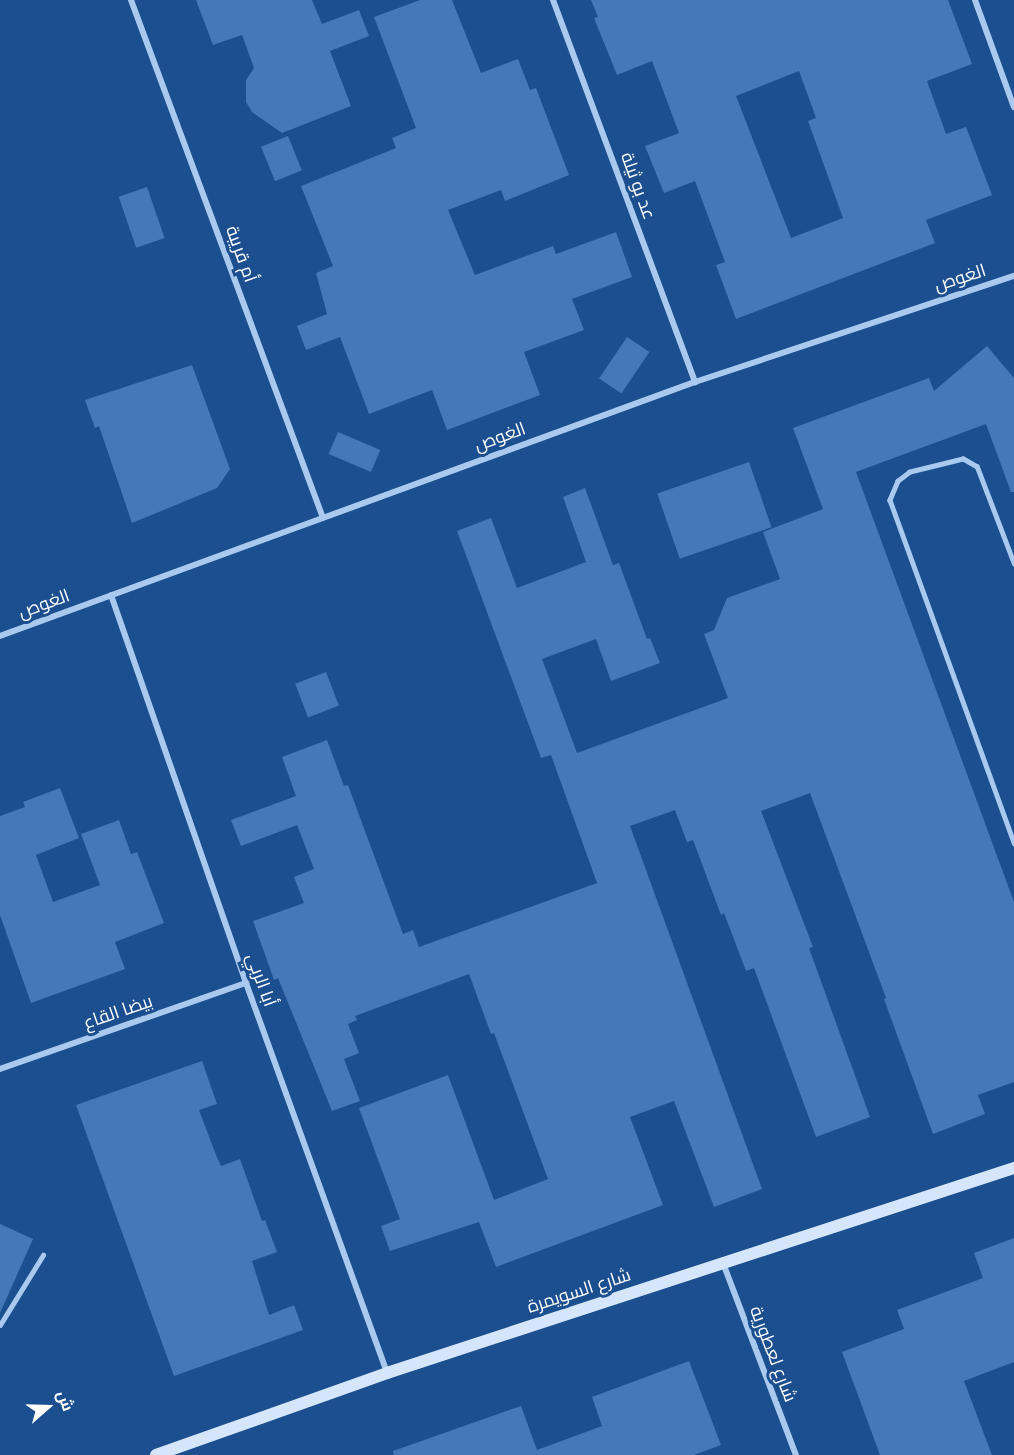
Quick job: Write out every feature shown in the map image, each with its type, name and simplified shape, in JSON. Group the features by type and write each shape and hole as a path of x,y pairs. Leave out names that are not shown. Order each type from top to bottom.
{"street":[{"name":"أم قريبة","path":"131,0 323,518"},
{"name":"عد بو ثيلة","path":"553,0 695,382"},
{"path":"975,0 1014,107"},
{"name":"الغوص","path":"0,636 695,382 1014,276"},
{"name":"أبا الربي","path":"111,595 246,983 387,1373"},
{"name":"بيضا القاع","path":"0,1069 246,983"},
{"name":"شارع السويمرة","path":"156,1455 387,1373 1014,1168"},
{"name":"شارع لعطورية","path":"723,1263 796,1455"}],"lane":[{"path":"1014,564 977,467 963,459 910,472 898,481 890,500 1014,843"},
{"path":"0,1325 43,1255"}],"building":[{"path":"196,0 312,0 322,24 359,10 369,36 330,51 351,106 282,133 252,112 246,102 246,80 254,68 242,35 213,45"},
{"path":"420,0 452,0 481,73 518,59 530,90 536,88 569,175 505,201 501,190 448,210 475,275 553,246 556,254 616,232 632,277 572,299 584,330 524,352 540,395 447,430 432,390 369,414 340,337 306,350 297,326 327,314 316,273 333,266 301,186 396,148 392,138 416,128 374,17"},
{"path":"591,0 948,0 972,64 927,81 946,134 966,127 992,195 926,220 935,243 736,319 716,265 725,262 695,181 664,193 645,146 679,133 652,61 617,75 594,18 598,17","holes":["799,71 816,118 808,121 843,218 791,238 736,96"]},
{"path":"288,136 302,170 275,181 261,147"},
{"path":"147,187 165,238 136,248 119,197"},
{"path":"627,337 649,352 621,394 599,378"},
{"path":"987,346 1014,378 1014,492 1011,492 986,424 856,472 1014,902 1014,1082 978,1095 985,1114 933,1134 884,999 886,998 810,793 761,811 813,947 809,948 870,1117 816,1137 754,968 746,971 724,913 721,915 693,840 687,842 675,810 630,826 762,1189 714,1207 674,1101 630,1117 663,1205 496,1267 479,1222 390,1251 381,1226 400,1219 359,1108 448,1075 494,1200 548,1179 494,1033 491,1034 469,974 355,1016 357,1020 348,1024 359,1053 344,1059 360,1101 332,1111 278,978 274,980 253,921 304,903 294,877 314,869 297,825 241,846 231,820 296,796 282,757 327,740 344,786 348,785 403,934 413,930 419,947 597,883 551,755 541,758 457,531 491,518 517,588 586,562 563,497 585,488 613,565 619,563 647,639 650,638 660,663 611,681 596,639 542,659 577,753 728,698 704,634 714,630 727,598 780,579 763,532 823,509 793,428 929,378 934,391"},
{"path":"192,365 230,469 217,488 132,523 99,426 95,428 85,400"},
{"path":"338,432 380,450 371,472 329,454"},
{"path":"749,462 771,527 680,559 657,494"},
{"path":"326,672 339,706 308,717 295,684"},
{"path":"60,788 79,838 36,855 53,902 100,885 81,834 119,820 131,854 137,852 164,923 115,942 125,969 31,1003 0,915 0,816 25,807 23,802"},
{"path":"202,1061 217,1104 199,1110 216,1155 221,1166 240,1159 262,1221 265,1220 277,1252 252,1261 269,1315 294,1305 303,1330 174,1376 76,1105"},
{"path":"0,1224 33,1239 0,1313"},
{"path":"1014,1238 1014,1362 964,1381 992,1455 880,1455 842,1352 904,1329 897,1310 983,1278 974,1253"},
{"path":"689,1361 721,1445 694,1455 394,1455 393,1451 521,1406 537,1450 602,1426 592,1397"}]}
